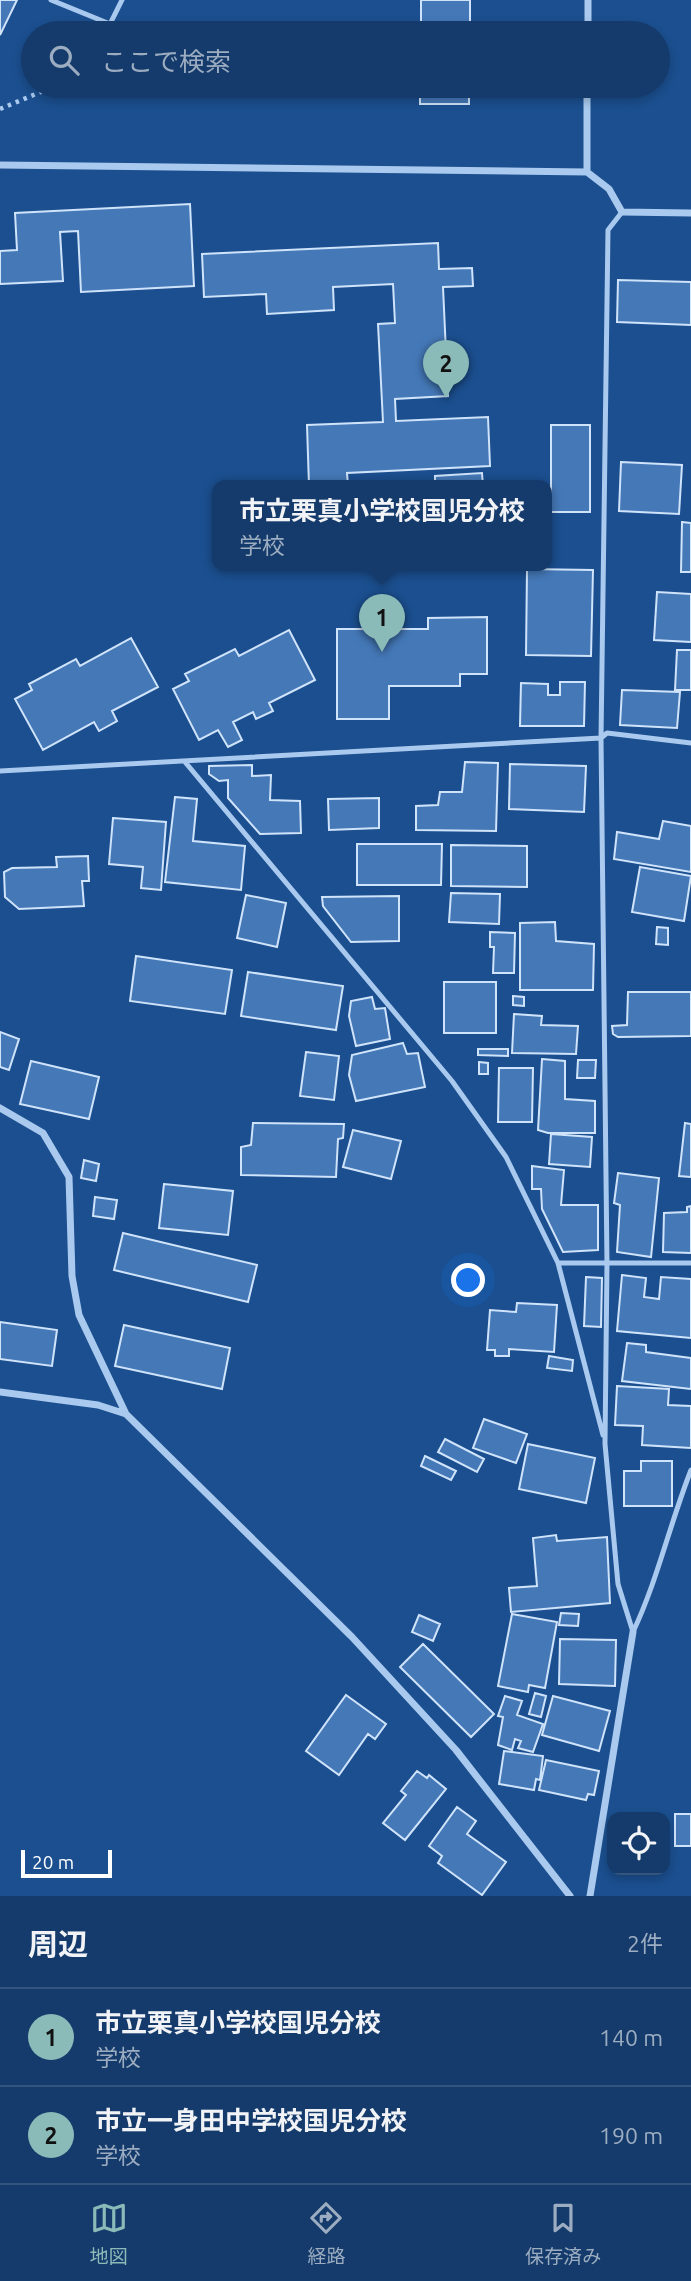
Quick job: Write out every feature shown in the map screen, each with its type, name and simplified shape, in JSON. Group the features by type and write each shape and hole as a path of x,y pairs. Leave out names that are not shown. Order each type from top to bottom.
{"street":[{"path":"588,0 588,21"},
{"path":"587,98 587,172"},
{"path":"0,165 587,172 609,189 622,212 691,213"},
{"path":"0,1108 43,1133 69,1177 72,1276 79,1315 126,1413 370,1656 456,1750 570,1896"},
{"path":"0,1392 97,1405 126,1413"},
{"path":"590,1896 633,1632"}],"lane":[{"path":"51,0 103,21"},
{"path":"112,21 122,0"},
{"path":"622,212 608,230 601,738 607,1263 605,1444 618,1584 633,1632"},
{"path":"0,771 601,738 607,733 691,743"},
{"path":"185,762 452,1081 506,1157 558,1263 605,1444"},
{"path":"558,1263 691,1263"},
{"path":"633,1632 653,1588 676,1507 691,1470"}],"path":[{"path":"0,109 26,98"}],"building":[{"path":"0,0 17,0 0,35"},
{"path":"421,0 470,0 470,21 421,21"},
{"path":"420,98 469,98 469,104 420,104"},
{"path":"190,204 194,286 81,292 78,231 60,232 63,281 0,284 0,251 17,250 15,213"},
{"path":"438,243 439,269 472,268 473,286 443,287 448,396 395,399 396,421 488,417 490,466 347,473 348,480 309,480 307,425 383,422 378,324 395,323 393,284 333,287 334,310 267,314 266,294 204,297 202,254"},
{"path":"618,280 691,282 691,325 617,322"},
{"path":"551,425 590,425 590,512 552,512"},
{"path":"621,462 682,465 679,514 619,511"},
{"path":"482,473 483,480 435,480 435,476"},
{"path":"682,522 691,523 691,572 681,572"},
{"path":"593,570 591,656 526,655 527,571"},
{"path":"657,592 691,594 691,642 654,640"},
{"path":"487,617 487,674 460,674 460,686 389,686 389,719 337,719 337,629 428,629 428,618"},
{"path":"289,630 315,680 269,703 273,711 256,719 253,712 233,722 242,740 228,747 218,730 199,740 173,689 189,681 185,674 235,649 239,656"},
{"path":"131,638 158,687 112,711 117,721 99,731 94,722 43,750 15,699 32,690 29,684 76,659 80,666"},
{"path":"677,650 691,650 691,690 675,690"},
{"path":"560,682 585,682 584,726 520,726 521,683 548,684 548,695 560,695"},
{"path":"622,690 680,692 677,728 620,725"},
{"path":"465,762 498,763 496,831 416,830 416,806 438,805 440,792 462,792"},
{"path":"510,764 586,766 584,812 509,809"},
{"path":"252,765 252,776 271,775 270,800 300,801 301,833 260,834 228,798 228,780 219,781 209,774 209,766"},
{"path":"175,797 197,799 193,841 245,846 241,890 165,882"},
{"path":"379,798 379,828 329,830 328,799"},
{"path":"113,818 166,822 161,890 141,888 143,867 109,864"},
{"path":"663,821 691,826 691,872 614,859 617,832 659,839"},
{"path":"357,844 442,844 441,885 357,885"},
{"path":"451,845 527,846 527,887 451,886"},
{"path":"88,856 89,881 82,881 84,906 19,909 5,897 4,872 12,868 57,867 56,857"},
{"path":"640,867 691,876 684,921 632,912"},
{"path":"451,893 500,894 499,924 449,922"},
{"path":"246,895 286,903 277,947 237,938"},
{"path":"399,896 399,941 351,942 323,906 322,897"},
{"path":"555,922 556,941 594,944 593,990 520,990 520,923"},
{"path":"657,927 668,928 668,945 656,944"},
{"path":"490,932 515,933 514,973 493,973 494,947 490,947"},
{"path":"136,956 232,970 225,1014 130,1001"},
{"path":"248,972 343,986 336,1030 241,1016"},
{"path":"444,982 496,982 496,1033 444,1033"},
{"path":"628,992 691,992 691,1036 618,1037 613,1034 612,1026 627,1025"},
{"path":"513,996 524,997 524,1006 513,1005"},
{"path":"372,997 375,1009 385,1008 390,1039 356,1046 349,1016 351,1001"},
{"path":"514,1014 542,1016 541,1025 578,1026 576,1054 512,1053"},
{"path":"0,1032 19,1039 9,1070 0,1067"},
{"path":"403,1043 407,1054 418,1053 425,1087 356,1101 349,1075 352,1055"},
{"path":"478,1049 508,1049 508,1056 478,1055"},
{"path":"306,1052 339,1056 334,1100 300,1096"},
{"path":"542,1059 565,1061 565,1099 595,1101 595,1133 548,1133 538,1130"},
{"path":"578,1060 596,1060 595,1078 577,1078"},
{"path":"31,1061 99,1077 89,1119 20,1104"},
{"path":"479,1062 488,1063 488,1074 479,1074"},
{"path":"499,1068 533,1068 532,1122 498,1122"},
{"path":"253,1123 344,1124 343,1138 338,1139 336,1177 241,1175 241,1147 251,1145"},
{"path":"685,1123 691,1124 691,1177 679,1176"},
{"path":"353,1130 401,1141 391,1179 343,1167"},
{"path":"551,1134 592,1137 590,1167 549,1164"},
{"path":"84,1160 99,1164 96,1181 81,1178"},
{"path":"532,1166 564,1170 561,1205 598,1205 598,1250 563,1252 542,1209 541,1189 532,1189"},
{"path":"618,1173 659,1178 651,1257 617,1252 620,1205 614,1203"},
{"path":"164,1184 233,1191 228,1235 159,1228"},
{"path":"95,1197 117,1200 114,1219 93,1216"},
{"path":"691,1206 691,1253 663,1252 664,1213 687,1212 687,1207"},
{"path":"123,1233 257,1265 248,1302 114,1270"},
{"path":"622,1275 646,1278 644,1297 659,1299 661,1277 691,1279 691,1338 617,1331"},
{"path":"586,1277 602,1278 601,1327 584,1326"},
{"path":"517,1303 557,1305 554,1352 509,1349 509,1356 495,1356 495,1350 487,1350 490,1310 516,1312"},
{"path":"0,1322 57,1330 52,1366 0,1359"},
{"path":"124,1325 230,1348 222,1389 115,1366"},
{"path":"627,1343 646,1345 646,1352 691,1358 691,1389 622,1381"},
{"path":"549,1356 573,1360 572,1371 547,1368"},
{"path":"617,1386 669,1389 668,1405 691,1406 691,1448 642,1445 643,1426 615,1425"},
{"path":"484,1419 527,1434 516,1463 473,1448"},
{"path":"445,1439 484,1459 477,1472 438,1452"},
{"path":"528,1444 595,1458 586,1503 519,1489"},
{"path":"425,1456 456,1471 451,1480 421,1466"},
{"path":"641,1461 672,1461 672,1506 624,1506 624,1471 641,1471"},
{"path":"556,1535 557,1541 607,1537 610,1603 511,1612 509,1588 537,1586 533,1538"},
{"path":"561,1613 579,1614 578,1626 559,1625"},
{"path":"512,1614 557,1622 545,1688 529,1685 528,1692 498,1686"},
{"path":"419,1615 440,1624 433,1641 412,1632"},
{"path":"560,1639 616,1640 615,1686 559,1684"},
{"path":"423,1644 494,1714 471,1737 400,1667"},
{"path":"535,1693 546,1696 541,1717 529,1714"},
{"path":"346,1695 386,1724 375,1739 368,1734 339,1775 306,1751"},
{"path":"505,1696 522,1701 517,1715 543,1724 533,1752 518,1748 521,1741 515,1739 512,1750 498,1745 503,1717 498,1716"},
{"path":"553,1696 610,1711 599,1751 542,1735"},
{"path":"504,1751 543,1756 540,1780 536,1779 534,1790 499,1784"},
{"path":"546,1760 599,1771 594,1795 588,1794 586,1800 539,1790"},
{"path":"417,1771 427,1778 429,1775 446,1789 405,1840 383,1823 406,1795 401,1791"},
{"path":"457,1807 476,1821 467,1834 506,1862 482,1895 438,1863 442,1856 429,1846"},
{"path":"675,1814 691,1814 691,1846 675,1846"}],"place":[{"name":"市立一身田中学校国児分校","path":"446,398"},
{"name":"市立栗真小学校国児分校","path":"382,652"}]}
